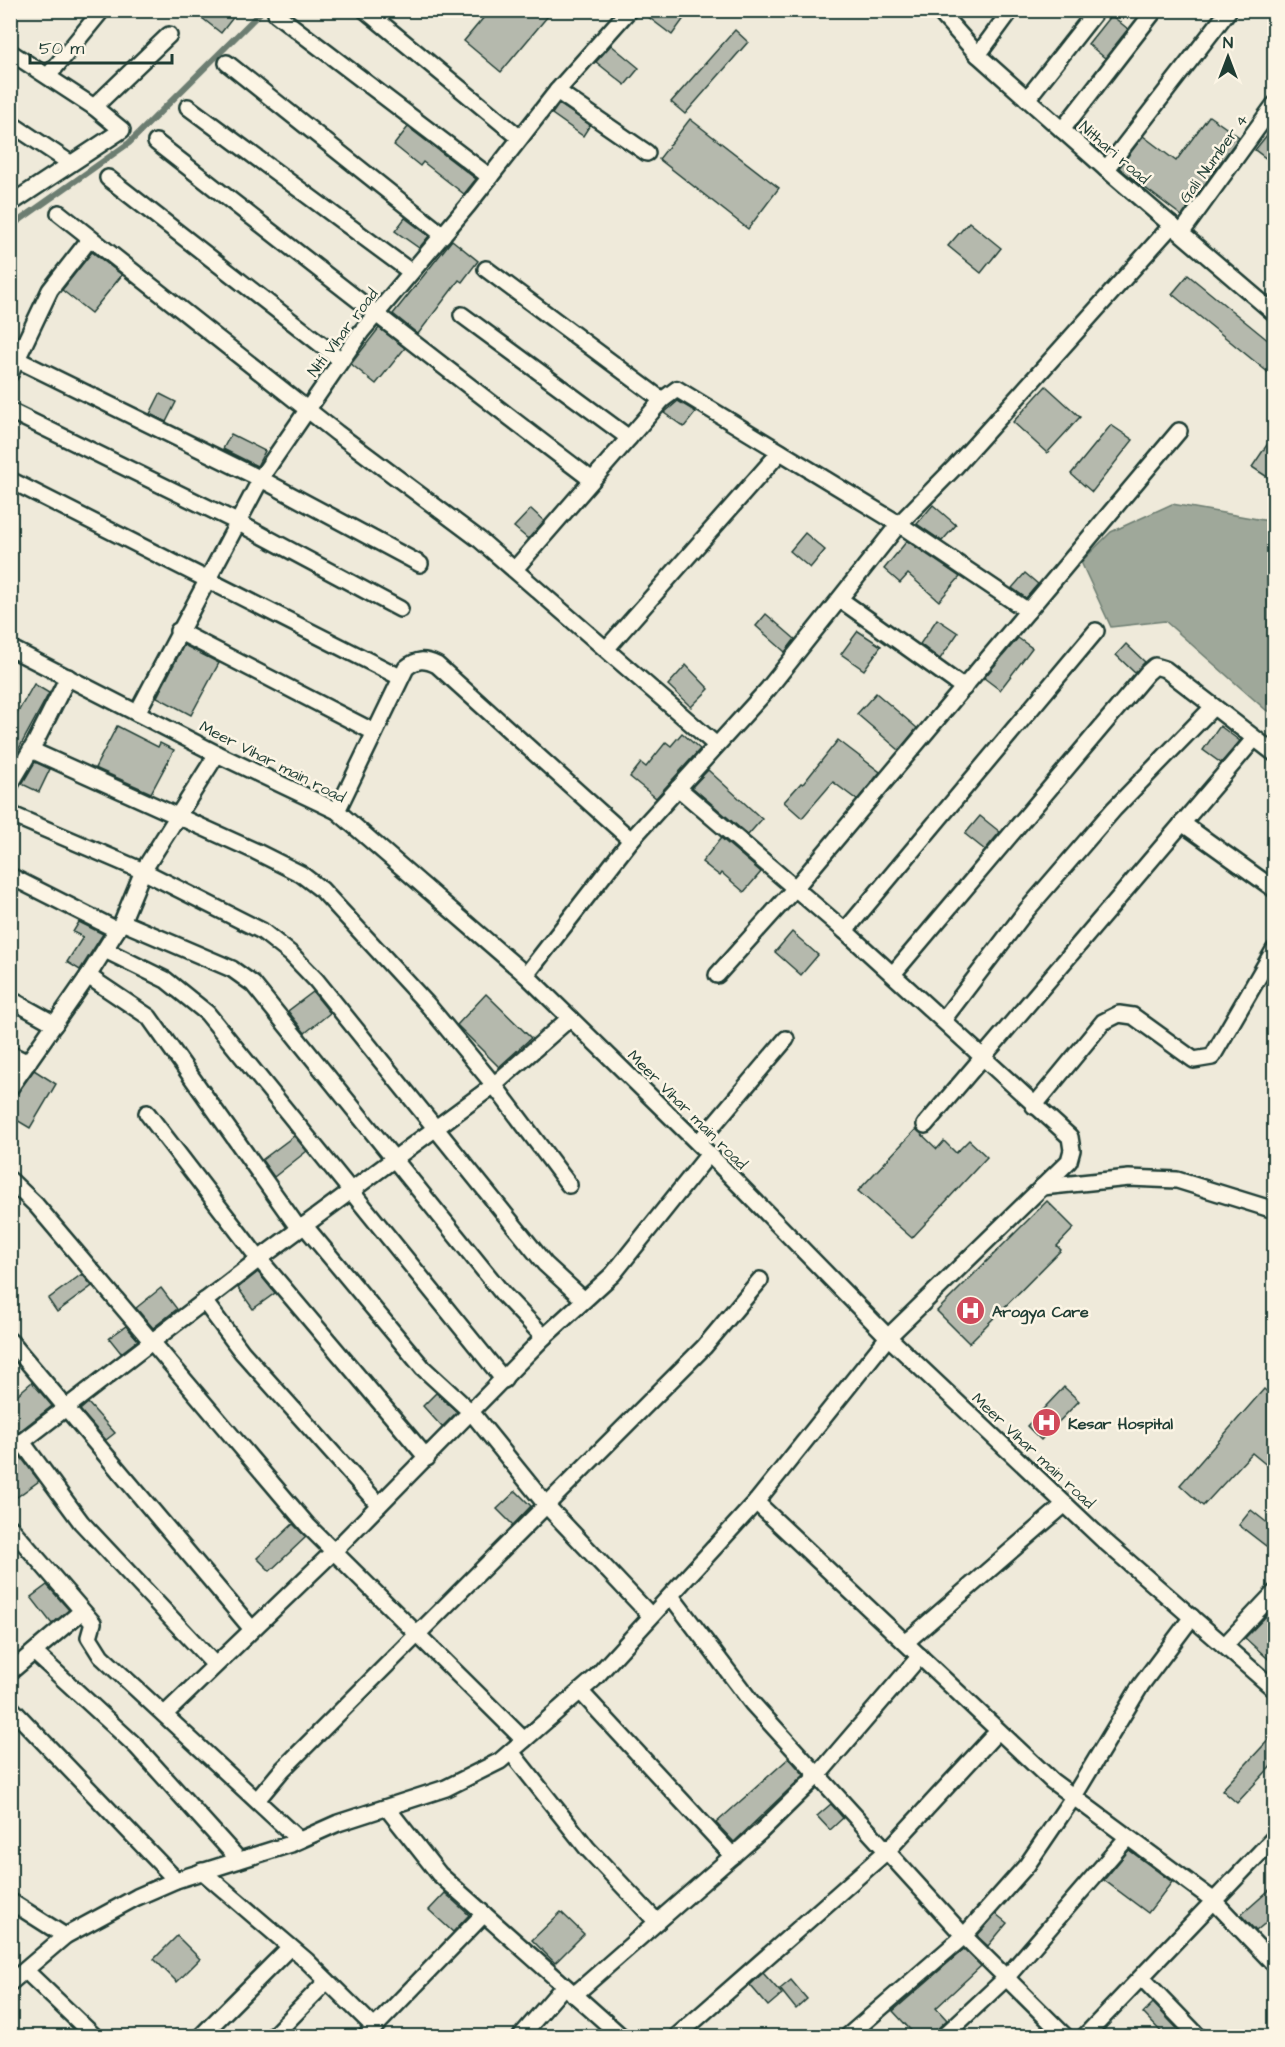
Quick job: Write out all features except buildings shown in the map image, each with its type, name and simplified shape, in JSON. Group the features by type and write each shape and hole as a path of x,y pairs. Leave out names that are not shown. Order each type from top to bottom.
{"street":[{"path":"48,76 102,10"},
{"path":"365,10 520,138"},
{"name":"Niti Vihar road","path":"136,712 261,478 341,360 557,91 629,10"},
{"path":"978,55 1011,10"},
{"path":"1027,99 1097,10"},
{"path":"1062,130 1155,10"},
{"path":"1106,169 1229,10"},
{"name":"Nithari road","path":"939,11 978,55 1106,169 1275,313"},
{"path":"276,14 490,177"},
{"path":"94,107 169,35"},
{"path":"10,52 94,107 122,130 13,199"},
{"path":"227,63 443,235"},
{"path":"557,91 647,153"},
{"name":"Gali Number 4","path":"526,975 631,840 768,689 841,600 899,524 1177,228 1275,105"},
{"path":"188,107 411,272"},
{"path":"10,123 70,164"},
{"path":"156,142 377,313 430,359 592,480"},
{"path":"108,178 341,360"},
{"path":"59,213 89,240 514,569 716,745"},
{"path":"89,240 50,290 13,363 261,478 420,564"},
{"path":"486,269 662,400"},
{"path":"462,315 629,438"},
{"path":"514,569 662,400 676,389 685,392 899,524 1028,611"},
{"path":"10,411 237,522 400,609"},
{"path":"717,975 796,887 1179,431"},
{"path":"607,648 780,452"},
{"path":"10,480 76,511 206,580 400,677"},
{"path":"841,600 964,688"},
{"path":"178,631 374,732"},
{"path":"845,931 1096,631"},
{"name":"Meer Vihar main road","path":"10,648 217,754 338,811 526,975 704,1149 888,1337 1065,1504 1275,1689"},
{"path":"338,811 400,677 415,660 427,660 437,666 631,840"},
{"path":"893,974 1155,666 1165,669 1275,753"},
{"path":"10,785 31,750 68,677"},
{"path":"943,1020 1026,911 1114,809 1213,707"},
{"path":"925,1125 1254,739"},
{"path":"31,750 273,860 301,874 322,890 427,1004 495,1085 568,1185"},
{"path":"10,1088 120,926 143,871 217,754"},
{"path":"10,1983 65,1936 112,1908 176,1880 299,1840 338,1823 446,1788 500,1761 580,1691 671,1596 756,1502 888,1337 1069,1161 1072,1150 1070,1137 796,887 678,788"},
{"path":"10,814 143,871 262,931 291,954 316,980 545,1264 584,1300"},
{"path":"1182,823 1275,889"},
{"path":"10,876 120,926 232,969 253,984 392,1160 502,1294 544,1337"},
{"path":"105,950 166,980 207,1013 504,1380"},
{"path":"1034,1106 1103,1022 1119,1014 1133,1016 1194,1060 1212,1057 1275,950"},
{"path":"88,976 149,1017 302,1227 423,1368 472,1413 547,1506 651,1616"},
{"path":"10,999 55,1024"},
{"path":"215,1665 81,1522 16,1442 66,1408 150,1341 495,1085 570,1017"},
{"path":"165,1714 251,1628 333,1552 472,1413 544,1337 613,1274 786,1039"},
{"path":"10,1054 28,1063"},
{"path":"147,1113 259,1259 427,1458"},
{"path":"1042,1187 1129,1178 1177,1180 1275,1210"},
{"path":"10,1180 36,1205 308,1526 524,1740"},
{"path":"257,1800 282,1770 704,1347 760,1281"},
{"path":"204,1301 242,1352 379,1505"},
{"path":"10,1341 251,1628"},
{"path":"756,1502 998,1731 1127,1838 1213,1900 1275,1964"},
{"path":"906,1642 1065,1504"},
{"path":"10,1527 93,1623 89,1637 93,1646 299,1840"},
{"path":"1225,1646 1275,1593"},
{"path":"671,1596 752,1703 1005,1980 1065,2037"},
{"path":"10,1672 82,1611"},
{"path":"848,2037 964,1936 1027,1865 1074,1796 1141,1685 1192,1617"},
{"path":"34,1652 137,1747 239,1860"},
{"path":"521,2037 569,1990 657,1922 733,1856 818,1775 920,1656"},
{"path":"580,1691 733,1856"},
{"path":"10,1707 176,1880"},
{"path":"677,2037 888,1850 998,1731"},
{"path":"511,1752 587,1848 657,1922"},
{"path":"387,1808 439,1874 621,2037"},
{"path":"944,2037 1005,1980 1127,1838"},
{"path":"1086,2036 1143,1979 1213,1900 1275,1838"},
{"path":"202,1871 327,1981 370,2032 484,1914"},
{"path":"10,1901 65,1936"},
{"path":"201,2037 217,2017 290,1947"},
{"path":"26,1971 94,2037"},
{"path":"1143,1979 1198,2037"},
{"path":"273,2037 327,1981"}],"shaded area":[{"path":"1172,504 1274,522 1274,713 1266,710 1165,621 1111,627 1081,562 1111,532"}],"waterway":[{"path":"10,227 129,143 263,10"}],"place":[{"name":"Arogya Care","path":"971,1311"},
{"name":"Kesar Hospital","path":"1047,1423"}]}
